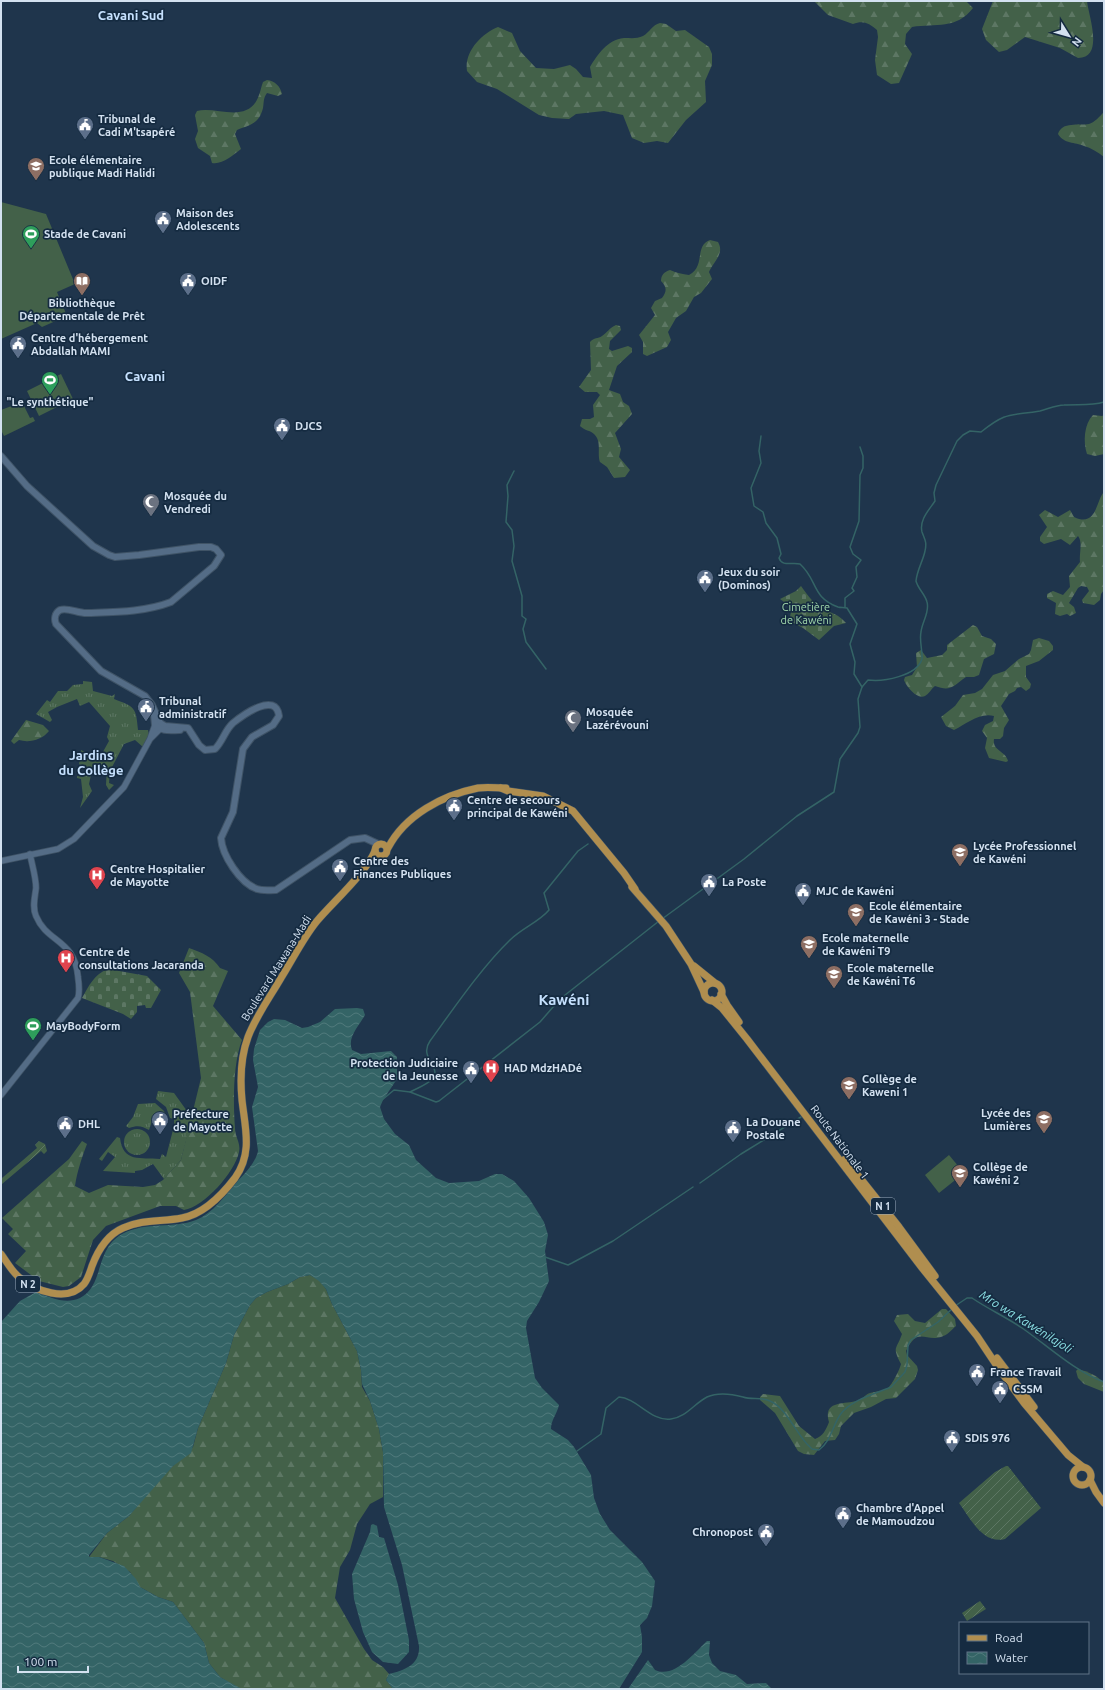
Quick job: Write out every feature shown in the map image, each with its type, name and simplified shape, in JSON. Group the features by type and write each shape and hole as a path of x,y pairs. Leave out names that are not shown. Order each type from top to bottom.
{"main road":[{"path":"1,456 27,486 93,546 109,555 115,557 205,547 216,549 221,555 214,566 171,602 163,605 117,612 80,613 67,609 61,610 55,617 56,624 107,677 145,696 152,705 158,726 186,728 191,731 201,747 212,750 219,745 233,723 258,707 265,704 276,708 279,714 276,722 252,737 243,750 234,807 221,838 226,854 238,874 253,887 266,890 281,887 288,880 350,840 360,838 368,839 385,855 388,848 405,826"},
{"path":"378,848 428,808 466,791 480,788 501,788 508,791 537,795 552,799 562,805 584,826 621,872 630,886 635,889 658,918 691,964 706,997 712,1000 718,999 721,994 721,988 691,964"},
{"path":"378,848 384,844 388,848"},
{"name":"Boulevard Mawana-Madi","path":"1,1254 14,1272 30,1284 61,1295 78,1290 84,1284 97,1253 103,1243 111,1235 132,1224 183,1218 194,1214 214,1200 234,1178 244,1162 247,1148 242,1098 242,1060 249,1034 267,1000 312,927 359,873 378,848"},
{"path":"704,992 708,984 715,983"},
{"name":"Route Nationale 1","path":"721,994 726,1005 811,1118 899,1227 942,1286 950,1301"},
{"name":"Route Nationale 1","path":"712,1000 722,1008 747,1038 925,1272 977,1336 1024,1403 1051,1432 1068,1455 1089,1470 1091,1475 1088,1482"},
{"name":"Route Nationale 1","path":"1068,1455 1076,1482 1088,1482"},
{"path":"1074,1472 1078,1468 1083,1467"},
{"name":"Route Nationale 1","path":"1088,1482 1104,1503"}],"street":[{"path":"1,861 65,846 100,815 124,788 158,726"},
{"path":"1,1095 78,998 79,994 75,958 66,946 45,929 35,914 35,877 30,854"}],"green space":[{"path":"814,1 966,1 973,8 960,20 953,23 912,27 906,34 905,44 912,54 899,83 891,84 877,75 875,60 878,37 877,30 866,23 860,22 853,24 828,15"},
{"path":"993,1 1087,1 1093,34 1091,51 1086,56 1078,58 1060,48 1025,37 1007,50 999,52 986,40 982,29"},
{"path":"660,23 666,24 676,31 685,30 709,47 712,54 712,65 705,81 706,102 686,120 668,143 657,141 644,143 632,138 623,115 604,111 576,114 569,119 552,118 539,115 497,89 477,82 467,71 468,57 475,44 486,34 498,27 512,33 520,51 536,68 554,69 570,65 583,77 592,78 590,67 604,48 618,39 641,37 655,25"},
{"path":"267,80 277,84 282,94 278,96 267,93 263,108 256,121 237,130 235,134 241,149 223,161 212,163 210,156 198,148 195,139 198,131 195,115 197,111 240,112 248,109 254,104 259,95 263,82"},
{"path":"1104,112 1104,157 1089,148 1063,140 1058,134 1063,127 1091,123"},
{"name":"Stade de Cavani","path":"1,202 46,214 75,284 57,292 67,316 42,327 37,323 1,339"},
{"path":"710,240 718,242 720,246 718,258 709,272 712,279 701,293 694,297 686,311 676,318 668,332 671,340 667,347 647,356 643,354 643,342 639,335 655,315 651,308 655,301 662,298 665,293 666,289 661,281 662,275 670,270 689,275 697,267 702,247"},
{"path":"616,325 620,326 621,330 610,341 609,349 612,351 628,346 632,348 632,352 617,366 609,390 620,394 623,402 629,406 632,414 615,433 621,449 619,457 630,470 625,477 614,478 607,467 600,462 598,440 592,433 580,426 582,419 590,419 594,417 593,405 600,395 597,392 585,392 579,387 591,370 590,342 593,339 599,338"},
{"name":"\"Le synthétique\"","path":"61,374 73,399 39,416 27,391"},
{"path":"22,402 30,418 33,417 35,421 4,436 1,430 1,410"},
{"path":"1093,415 1104,415 1104,454 1095,456 1087,454 1085,444 1086,428"},
{"path":"1104,492 1104,590 1101,594 1100,600 1094,605 1083,603 1082,600 1089,591 1087,587 1081,586 1078,588 1069,603 1074,607 1076,613 1070,616 1067,614 1060,616 1055,614 1056,603 1047,598 1047,594 1053,591 1063,595 1070,587 1069,576 1080,562 1081,545 1078,536 1070,545 1061,539 1044,544 1040,541 1040,537 1047,527 1039,515 1045,510 1058,517 1070,510 1074,517 1087,519 1095,512"},
{"name":"Cimetière de Kawéni","path":"801,586 816,604 841,618 846,623 834,626 819,640 803,628 789,621 792,608 780,599 796,591"},
{"path":"973,625 977,627 982,636 991,639 996,644 994,654 984,659 979,675 974,677 966,677 952,687 948,688 940,688 935,686 928,694 922,697 912,692 904,680 905,677 912,675 917,667 916,653 921,650 927,658 942,655 947,650 947,645"},
{"path":"1039,638 1049,641 1053,646 1053,650 1039,661 1026,666 1026,677 1031,684 1030,688 1026,691 1021,687 1017,688 1009,694 1001,706 1009,720 1004,728 1003,736 1000,739 994,739 994,743 997,749 1005,755 1008,761 1006,762 989,758 985,748 987,738 982,731 985,725 993,721 994,716 989,715 978,717 954,730 946,726 941,717 955,706 963,695 975,693 982,689 993,675 1005,671 1019,659 1029,654 1033,640"},
{"path":"83,681 92,682 93,691 112,696 115,694 114,699 130,706 135,712 138,730 148,730 149,735 143,747 135,740 124,744 110,771 109,783 114,785 109,790 106,785 107,766 93,766 89,784 92,791 80,808 83,797 81,779 77,778 77,776 83,777 87,768 79,764 81,750 99,759 109,741 107,737 110,726 89,702 80,706 77,699 48,712 52,720 50,722 36,714 47,700 50,702 58,691 67,691 73,685 83,684"},
{"path":"26,720 43,725 49,731 39,739 31,741 19,740 14,744 11,741"},
{"path":"189,948 206,955 220,968 228,971 213,1006 242,1040 239,1049 234,1083 235,1128 239,1143 239,1152 232,1169 209,1196 192,1207 184,1210 176,1206 160,1206 106,1226 93,1240 81,1277 69,1286 63,1287 39,1281 15,1263 26,1251 8,1234 13,1229 2,1218 69,1159 82,1141 87,1144 75,1186 89,1193 108,1185 143,1187 155,1185 163,1180 181,1160 201,1078 190,992 179,973"},
{"path":"108,969 147,976 161,990 151,1008 146,1008 145,1005 137,1006 137,1012 131,1019 123,1014 82,998 95,977"},
{"path":"158,1091 174,1093 192,1118 181,1160 164,1179 153,1164 142,1170 135,1171 135,1173 103,1171 115,1157 108,1152 102,1161 99,1159 117,1137 120,1138 125,1152 129,1155 139,1158 160,1159 162,1154 166,1157 174,1126 174,1119 170,1118 166,1107 156,1099"},
{"path":"155,1103 164,1111 166,1116 162,1115 160,1122 152,1121 149,1130 140,1126 129,1128 126,1126 133,1117 138,1104"},
{"path":"137,1129 146,1133 150,1142 146,1151 137,1155 128,1151 124,1142 128,1133"},
{"path":"39,1141 45,1144 47,1151 44,1154 41,1151 2,1184 1,1188 1,1179 37,1148 35,1145"},
{"path":"949,1155 964,1173 939,1193 925,1175"},
{"path":"310,1275 319,1280 326,1289 332,1304 357,1351 361,1370 362,1387 370,1401 379,1429 383,1452 383,1497 370,1504 357,1524 350,1550 340,1567 335,1598 364,1649 372,1660 383,1667 389,1674 386,1680 393,1689 238,1688 220,1677 209,1663 204,1643 173,1602 158,1597 140,1587 130,1572 113,1561 99,1557 89,1557 107,1533 129,1516 160,1478 193,1447 198,1428 226,1363 234,1335 250,1305 256,1298 267,1292 288,1284 300,1277"},
{"path":"942,1309 946,1309 955,1319 956,1326 948,1334 943,1336 930,1338 922,1336 914,1339 910,1343 906,1351 907,1355 917,1366 918,1370 915,1379 896,1398 886,1399 871,1407 854,1413 841,1426 839,1434 835,1440 825,1441 814,1455 804,1454 798,1451 775,1413 760,1400 760,1397 763,1394 780,1396 799,1426 815,1439 818,1438 827,1428 829,1422 829,1410 832,1406 860,1400 872,1392 882,1391 888,1388 892,1384 901,1364 896,1351 902,1334 894,1321 897,1315 908,1314 915,1321 925,1323"},
{"path":"1078,1369 1086,1371 1101,1380 1104,1383 1104,1392 1084,1384 1078,1378 1076,1371"},
{"path":"1008,1466 1041,1508 1005,1539 997,1540 990,1538 978,1529 959,1503 995,1472"},
{"path":"980,1601 986,1609 967,1621 962,1613"}],"water":[{"path":"335,1009 363,1009 365,1015 352,1036 352,1050 361,1054 391,1051 397,1057 397,1079 380,1107 384,1119 395,1134 409,1145 416,1160 436,1178 449,1183 479,1181 495,1174 502,1174 514,1181 529,1198 544,1222 548,1235 545,1251 549,1281 539,1302 527,1321 526,1328 535,1378 542,1388 559,1405 551,1429 568,1440 591,1475 594,1498 600,1514 610,1530 642,1562 655,1581 652,1606 647,1618 640,1625 642,1652 619,1689 393,1689 386,1680 389,1674 401,1671 410,1666 417,1658 419,1646 402,1565 384,1507 383,1452 379,1429 370,1401 362,1384 357,1351 332,1304 326,1289 319,1281 310,1275 300,1277 288,1284 267,1292 256,1298 250,1305 234,1335 226,1363 198,1428 191,1453 173,1466 129,1516 107,1533 89,1555 89,1557 99,1557 124,1566 136,1579 140,1587 158,1597 173,1602 204,1643 209,1663 220,1677 242,1689 1,1689 1,1322 20,1301 36,1292 52,1298 69,1301 80,1298 88,1292 93,1285 107,1249 113,1241 122,1234 131,1230 150,1226 187,1223 202,1217 213,1209 249,1168 257,1156 258,1151 252,1107 258,1087 253,1060 254,1049 260,1030 268,1022 274,1019 285,1020 302,1028 308,1027 320,1022"},
{"path":"373,1524 377,1526 379,1537 384,1538 398,1585 409,1640 409,1652 398,1664 383,1662 372,1652 363,1632 354,1599 352,1574 370,1532 371,1525"},
{"path":"707,1641 710,1641 709,1655 712,1663 720,1671 736,1675 747,1684 766,1683 772,1689 628,1689 648,1660 655,1670 662,1672 669,1671 690,1658"}],"waterway":[{"path":"662,919 744,859 797,816 834,792 840,759 858,733 860,727 858,699 862,687 868,680 882,680 899,677 914,670 919,665 922,659 922,628 928,606 926,599 916,581 926,548 921,528 925,515 935,501 934,493 936,485 957,441 970,431 981,432 1003,417 1040,411 1061,405 1104,402"},
{"path":"761,436 759,451 761,463 751,488 754,506 763,512 766,523 777,538 781,554 779,558 780,561 785,563 800,564 806,570 823,598 829,603 838,607 847,608 857,624 850,644 855,662 854,674 862,687"},
{"path":"845,607 845,598 854,591 852,588 857,577 856,567 861,560 853,554 850,547 859,521 860,475 863,468 863,456 860,447"},
{"path":"514,471 507,485 508,496 506,522 512,530 514,546 512,561 522,596 522,616 526,619 523,629 526,642 546,669"},
{"path":"410,1092 427,1083 435,1075 435,1070 428,1057 427,1047 468,988 515,936 549,910 544,893 578,851 588,844"},
{"path":"382,1100 394,1090 410,1092 436,1102 439,1101 540,1022 560,999 659,921"},
{"path":"700,1183 741,1154 801,1117"},
{"path":"545,1257 568,1265 613,1241 693,1187"},
{"name":"Mro wa Kawénilajoli","path":"955,1306 967,1298 972,1298 1022,1328 1072,1365 1104,1382"},
{"name":"Mro wa Kawénilajoli","path":"577,1451 601,1434 606,1408 619,1397 632,1401 657,1417 671,1419 681,1416 707,1397 720,1394 764,1399 776,1404 786,1414 807,1444 812,1449 819,1450 826,1442 844,1410 856,1401 891,1387 905,1372 907,1365 908,1345 911,1340 938,1322 953,1308"}],"place":[{"name":"Tribunal de Cadi M'tsapéré","path":"85,140"},
{"name":"Ecole élémentaire publique Madi Halidi","path":"36,181"},
{"name":"Maison des Adolescents","path":"163,234"},
{"name":"Stade de Cavani","path":"31,249"},
{"name":"Bibliothèque Départementale de Prêt","path":"82,296"},
{"name":"OIDF","path":"188,296"},
{"name":"Centre d'hébergement Abdallah MAMI","path":"18,359"},
{"name":"\"Le synthétique\"","path":"50,395"},
{"name":"DJCS","path":"282,441"},
{"name":"Mosquée du Vendredi","path":"151,517"},
{"name":"Jeux du soir (Dominos)","path":"705,593"},
{"name":"Tribunal administratif","path":"146,722"},
{"name":"Mosquée Lazérévouni","path":"573,733"},
{"name":"Centre de secours principal de Kawéni","path":"454,821"},
{"name":"Lycée Professionnel de Kawéni","path":"960,867"},
{"name":"Centre des Finances Publiques","path":"340,882"},
{"name":"Centre Hospitalier de Mayotte","path":"97,890"},
{"name":"La Poste","path":"709,897"},
{"name":"MJC de Kawéni","path":"803,906"},
{"name":"Ecole élémentaire de Kawéni 3 - Stade","path":"856,927"},
{"name":"Ecole maternelle de Kawéni T9","path":"809,959"},
{"name":"Centre de consultations Jacaranda","path":"66,973"},
{"name":"Ecole maternelle de Kawéni T6","path":"834,989"},
{"name":"MayBodyForm","path":"33,1041"},
{"name":"HAD MdzHADé","path":"491,1083"},
{"name":"Protection Judiciaire de la Jeunesse","path":"471,1084"},
{"name":"Collège de Kaweni 1","path":"849,1100"},
{"name":"Lycée des Lumières","path":"1044,1134"},
{"name":"Préfecture de Mayotte","path":"160,1135"},
{"name":"DHL","path":"65,1139"},
{"name":"La Douane Postale","path":"733,1143"},
{"name":"Collège de Kawéni 2","path":"960,1188"},
{"name":"France Travail","path":"977,1387"},
{"name":"CSSM","path":"1000,1404"},
{"name":"SDIS 976","path":"952,1453"},
{"name":"Chambre d'Appel de Mamoudzou","path":"843,1529"},
{"name":"Chronopost","path":"766,1547"}],"district":[{"name":"Cavani Sud","path":"131,15"},
{"name":"Cavani","path":"145,376"},
{"name":"Jardins du Collège","path":"91,762"},
{"name":"Kawéni","path":"564,1000"}]}
